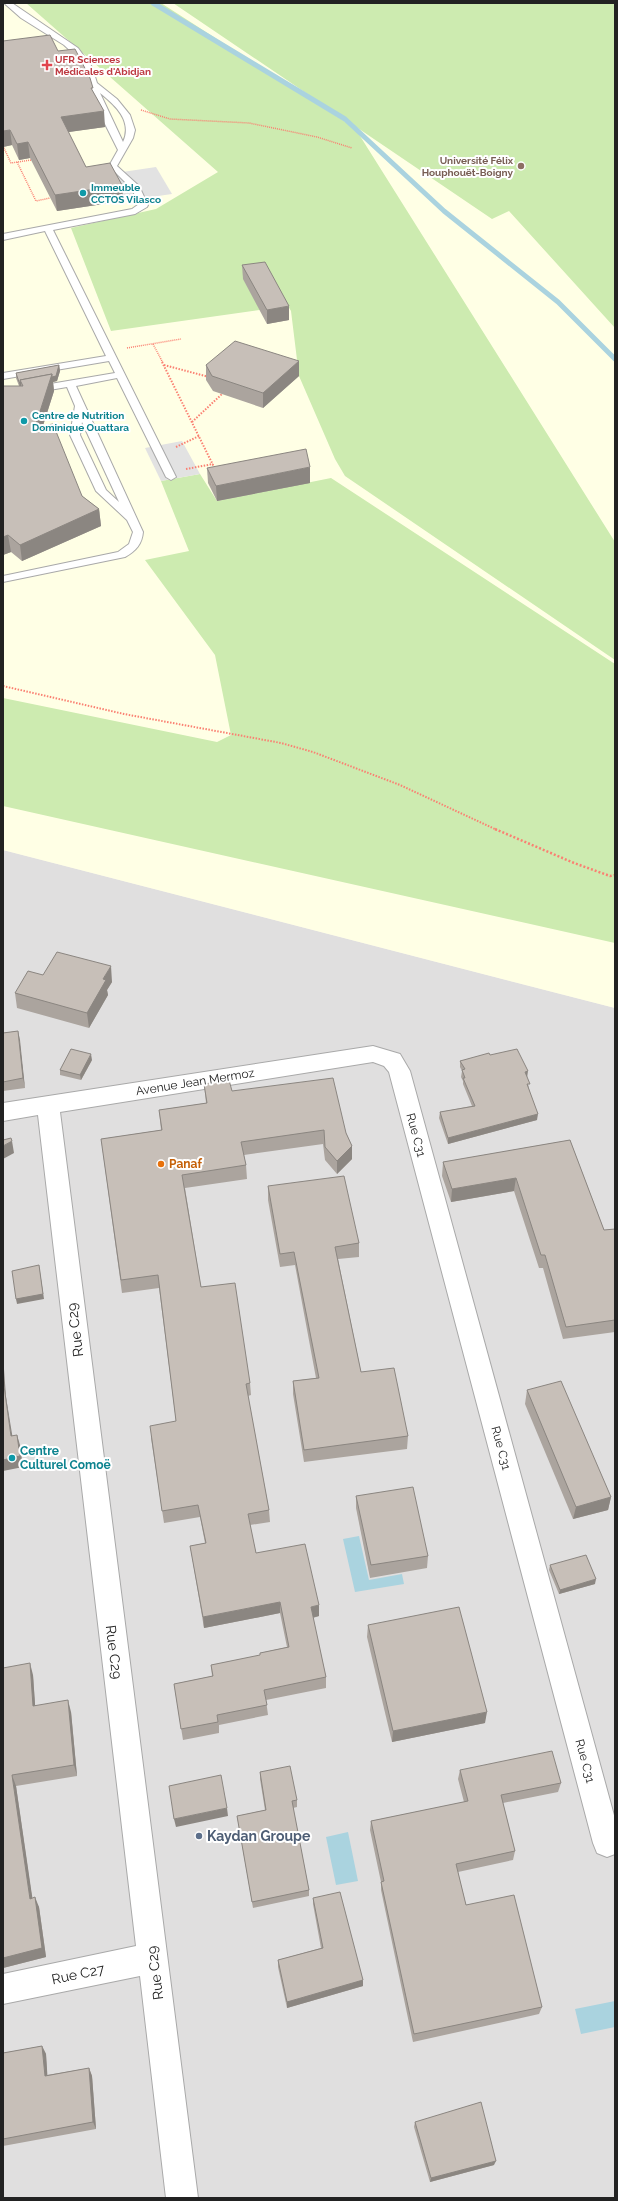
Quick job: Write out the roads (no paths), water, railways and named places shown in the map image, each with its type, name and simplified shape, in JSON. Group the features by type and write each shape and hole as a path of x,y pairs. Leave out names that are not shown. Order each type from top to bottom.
{"street":[{"name":"Avenue Jean Mermoz","path":"3,1112 373,1054 387,1057"},
{"name":"Rue C31","path":"387,1057 392,1060 399,1071 607,1843"},
{"name":"Rue C29","path":"48,1106 94,1492 182,2198"},
{"name":"Rue C27","path":"3,1989 153,1958"}],"lane":[{"path":"8,3 32,23 55,36 74,50 86,64 96,85 98,98 123,151"},
{"path":"3,237 135,211 144,205 136,188 109,166 123,151 130,136 128,123 121,109 96,85"},
{"path":"48,229 170,474"},
{"path":"3,376 110,354"},
{"path":"3,396 120,375"},
{"path":"3,579 121,555 130,551 137,542 138,532 133,520 70,384"},
{"path":"80,406 76,436 101,491 133,520"}],"water":[{"path":"359,1536 369,1580 402,1574 404,1584 355,1592 343,1539"},
{"path":"348,1832 358,1881 336,1885 326,1837"},
{"path":"615,2001 615,2027 581,2034 575,2009"}],"waterway":[{"path":"153,3 345,119 444,211 558,302 615,359"}],"place":[{"name":"UFR Sciences Médicales d'Abidjan","path":"47,65"},
{"name":"Université Félix Houphouët-Boigny","path":"521,166"},
{"name":"Immeuble CCTOS Vilasco","path":"83,193"},
{"name":"Centre de Nutrition Dominique Ouattara","path":"24,421"},
{"name":"Panaf","path":"161,1164"},
{"name":"Centre Culturel Comoë","path":"12,1458"},
{"name":"Kaydan Groupe","path":"199,1836"}]}
